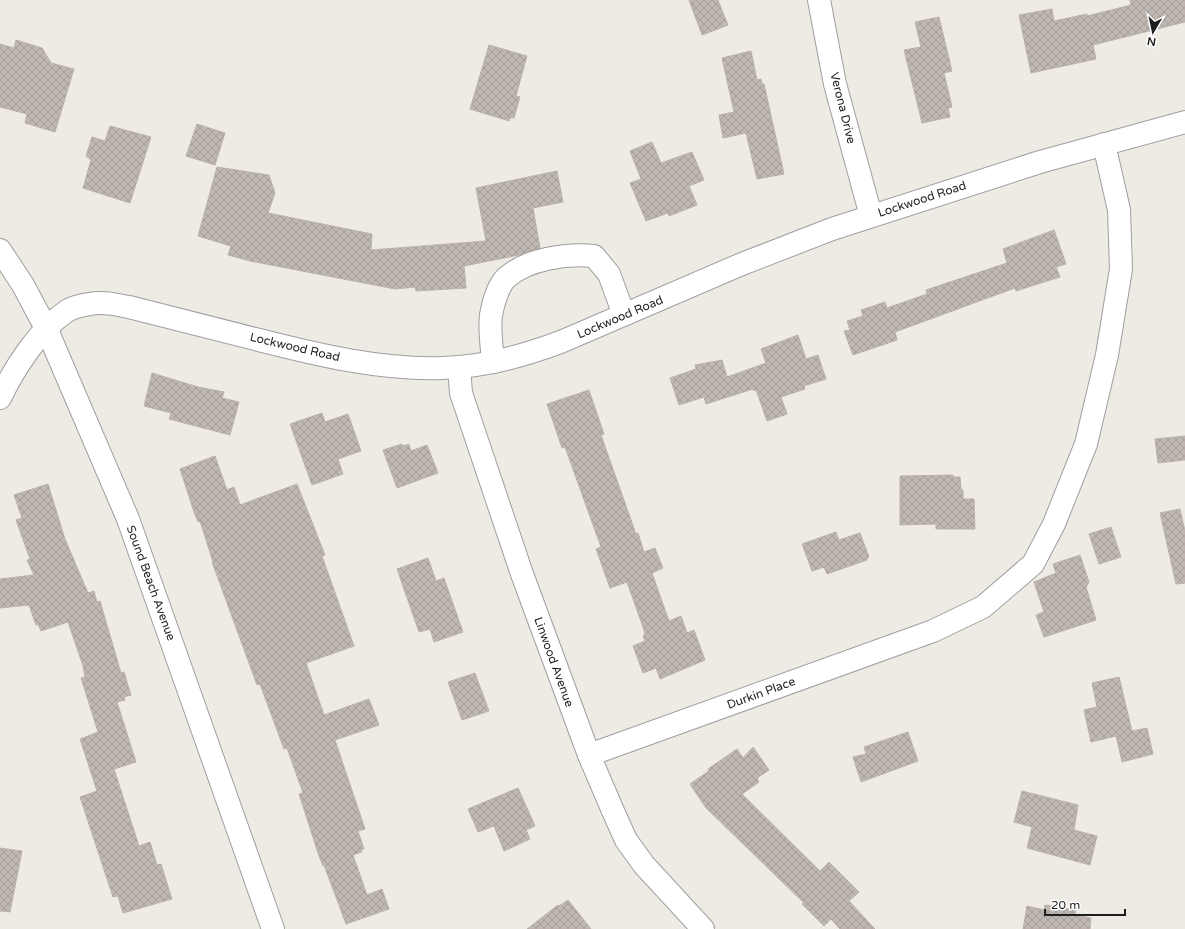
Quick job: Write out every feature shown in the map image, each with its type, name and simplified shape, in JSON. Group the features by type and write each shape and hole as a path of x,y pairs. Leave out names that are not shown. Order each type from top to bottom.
{"street":[{"name":"Verona Drive","path":"819,0 835,84 871,216"},
{"name":"Lockwood Road","path":"0,398 16,366 47,330 67,311 91,304 109,304 320,355 400,367 459,367 493,362 541,349 624,316 742,264 871,216 1104,144 1185,122"},
{"name":"Durkin Place","path":"589,755 933,631 983,607 1033,564 1054,524 1086,444 1107,355 1121,269 1119,210 1104,144"},
{"name":"Sound Beach Avenue","path":"0,250 23,285 47,330 128,519 273,929"},
{"path":"493,362 491,316 498,291 506,279 524,267 551,258 575,254 594,256 609,274 624,316"},
{"name":"Linwood Avenue","path":"459,367 462,393 514,551 589,755 626,840 644,865 703,929"}],"building":[{"path":"689,0 718,0 728,25 702,35"},
{"path":"1130,0 1185,0 1185,22 1093,45 1096,59 1031,73 1019,15 1052,9 1054,21 1087,14 1087,16 1131,5"},
{"path":"939,17 952,71 944,73 952,107 948,108 950,117 922,123 904,50 921,47 915,22"},
{"path":"16,40 42,48 51,63 74,69 55,132 25,123 27,114 0,107 0,44 14,48"},
{"path":"489,45 527,56 516,96 520,97 514,118 510,118 509,121 470,109"},
{"path":"751,51 757,80 761,79 762,84 764,84 784,174 757,179 746,133 723,138 719,115 734,112 722,58"},
{"path":"197,124 225,133 215,165 186,156"},
{"path":"110,126 151,137 130,203 83,188 91,160 86,156 92,137 105,141"},
{"path":"652,142 661,163 692,152 704,180 689,186 697,205 669,216 668,213 646,221 630,183 641,179 630,151"},
{"path":"217,167 269,175 275,193 268,213 372,234 371,250 486,241 476,188 557,171 563,202 533,208 540,248 519,255 464,266 466,288 416,291 415,287 395,289 250,261 228,255 231,246 198,236"},
{"path":"1054,230 1066,264 1056,267 1060,277 1016,291 1015,288 895,332 897,340 853,355 844,331 850,330 847,321 863,316 861,310 885,302 887,308 927,294 926,290 1007,263 1003,249"},
{"path":"798,335 806,359 818,355 826,379 804,386 805,389 781,397 787,414 767,421 756,390 754,391 753,389 706,404 704,397 679,405 670,378 696,369 695,365 722,360 727,377 766,363 761,349"},
{"path":"152,373 198,387 224,392 222,398 239,402 230,435 169,419 171,413 144,406"},
{"path":"589,390 604,434 601,435 636,534 638,533 644,552 655,548 663,568 652,573 669,621 681,616 687,633 694,630 705,660 660,679 656,668 643,673 633,646 645,641 643,636 645,635 627,582 610,588 596,549 601,547 565,447 562,448 547,404"},
{"path":"322,413 325,422 348,414 361,451 338,459 343,474 312,485 290,424"},
{"path":"1185,436 1185,460 1158,463 1155,439"},
{"path":"402,444 403,446 409,444 411,451 427,445 438,473 397,488 383,450"},
{"path":"215,456 227,490 234,487 240,505 297,484 325,555 322,556 354,646 306,663 324,715 369,699 379,725 335,740 365,829 358,831 364,849 361,850 362,852 353,855 367,895 382,889 389,909 346,924 318,853 299,794 303,793 287,748 284,749 260,684 257,685 212,562 200,521 198,522 194,512 180,469"},
{"path":"953,475 954,477 960,477 961,490 963,490 963,499 974,499 975,529 936,529 936,524 900,525 900,476"},
{"path":"48,484 65,539 88,593 94,591 97,602 100,601 121,673 124,672 131,695 124,697 125,700 117,702 136,762 114,769 139,846 150,842 157,865 161,864 172,899 123,913 118,896 113,897 80,797 97,791 80,739 98,732 81,678 85,677 83,666 68,622 41,631 38,624 36,625 29,605 0,608 0,579 34,575 27,560 30,559 16,520 22,518 14,495"},
{"path":"1180,509 1185,531 1185,583 1176,584 1160,513"},
{"path":"1111,527 1121,557 1099,564 1089,534"},
{"path":"836,532 839,540 860,533 869,557 867,560 827,574 824,567 812,571 802,544"},
{"path":"1080,555 1089,582 1086,587 1096,620 1044,637 1036,615 1044,612 1034,582 1056,573 1053,564"},
{"path":"428,558 436,581 444,578 463,632 434,642 430,629 419,632 397,569"},
{"path":"475,673 489,711 462,720 448,682"},
{"path":"1119,677 1132,731 1147,728 1153,754 1122,762 1116,736 1091,742 1084,710 1097,707 1092,683"},
{"path":"908,732 918,761 861,782 853,757 866,754 864,747"},
{"path":"753,747 769,770 757,778 759,782 742,794 820,871 829,862 859,892 849,901 875,929 840,929 831,919 824,926 802,904 804,903 706,808 690,784 709,771 708,769 737,749 743,758"},
{"path":"518,788 535,826 526,830 530,839 504,851 494,826 478,832 468,809"},
{"path":"1022,791 1078,805 1074,830 1097,836 1090,865 1027,848 1032,827 1014,822"},
{"path":"0,848 22,851 10,912 0,911"},
{"path":"568,900 591,929 527,929 558,905 559,906"},
{"path":"1045,905 1076,910 1075,915 1091,918 1090,929 1023,929 1027,906 1044,910"}]}
